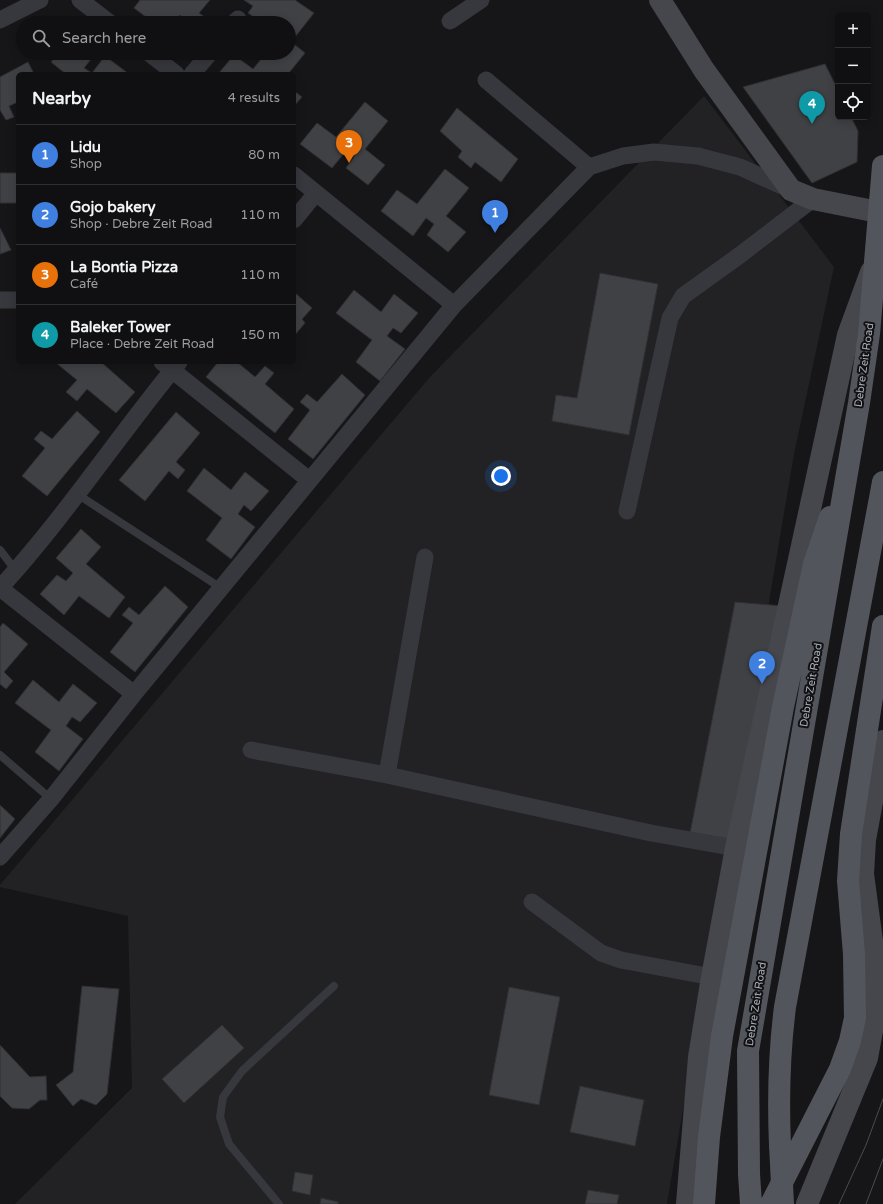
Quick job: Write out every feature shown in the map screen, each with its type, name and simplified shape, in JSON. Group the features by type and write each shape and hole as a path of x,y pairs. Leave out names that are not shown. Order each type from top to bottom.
{"main road":[{"path":"660,0 704,70 791,190 813,199 881,213"},
{"name":"Debre Zeit Road","path":"751,1204 747,1086 748,1051 753,1015 848,473 867,349 881,213 883,166"},
{"path":"687,1204 699,1057 736,848 848,335 877,256"},
{"path":"704,1204 709,1137 722,1036 783,707 814,564 830,517 848,473"},
{"path":"783,1204 778,1083 785,1007 882,495"},
{"path":"771,1204 840,1069 850,1041 855,1018 854,954 848,881 851,834 883,626"},
{"path":"807,1204 867,1058 873,1025 876,971 863,874 865,840 883,741"}],"street":[{"path":"0,20 40,0"},
{"path":"80,0 101,16"},
{"path":"450,21 481,0"},
{"path":"158,60 173,72"},
{"path":"194,72 204,60"},
{"path":"486,80 589,167"},
{"path":"0,857 51,799 134,694 454,305 589,167 623,156 654,152 698,156 740,167 791,190"},
{"path":"296,177 454,305"},
{"path":"296,218 316,193"},
{"path":"627,511 670,318 683,296 740,255 813,199"},
{"path":"0,300 16,300"},
{"path":"134,694 0,588 16,571 77,494 171,364 309,480"},
{"path":"387,775 425,557"},
{"path":"251,750 387,775 651,833 736,848"},
{"path":"532,902 602,953 621,960 712,977"}],"lane":[{"path":"77,494 221,588"},
{"path":"0,550 16,571"},
{"path":"0,755 51,799"},
{"path":"279,1204 229,1144 220,1117 223,1097 242,1071 334,986"}],"shaded area":[{"path":"704,96 834,267 794,454 667,1204 15,1204 132,1088 128,916 0,887 0,885 430,377"}],"building":[{"path":"140,0 210,0 199,13 203,16 145,16 134,8"},
{"path":"244,0 295,0 314,13 296,36 296,16 252,16 248,13 253,6"},
{"path":"296,46 305,53 290,72 220,72 230,60 241,60 253,69 260,60 296,60"},
{"path":"53,60 90,60 84,68 90,72 64,72 51,62"},
{"path":"102,60 110,60 126,72 93,72"},
{"path":"28,62 33,72 16,72 16,103 9,106 14,117 6,120 0,110 0,77"},
{"path":"825,64 835,84 835,120 852,120 858,131 857,162 812,183 743,87"},
{"path":"296,92 302,97 296,104"},
{"path":"365,102 388,121 365,149 385,165 368,185 346,168 354,157 346,151 332,168 300,144 317,123 336,137"},
{"path":"457,108 518,159 501,182 475,162 471,168 458,157 462,151 440,131"},
{"path":"445,169 469,188 446,216 466,232 448,252 427,235 434,224 426,218 413,236 381,211 397,190 417,204"},
{"path":"0,173 16,173 16,203 0,203"},
{"path":"0,228 11,250 0,254"},
{"path":"600,273 658,284 629,435 552,421 556,395 577,398"},
{"path":"354,290 381,312 394,294 418,313 401,333 393,328 387,336 405,349 380,381 356,362 372,340 336,313"},
{"path":"296,294 312,308 302,319 305,323 296,334"},
{"path":"57,364 103,364 135,392 116,413 87,389 77,401 66,392 77,380"},
{"path":"216,364 239,364 255,377 265,366 274,373 265,384 294,409 275,433 206,377"},
{"path":"342,374 365,395 313,459 288,439 310,410 300,402 307,394 317,402"},
{"path":"77,411 100,432 47,496 22,476 45,448 34,439 41,431 52,439"},
{"path":"176,412 200,433 176,462 185,470 178,479 169,471 145,501 119,480"},
{"path":"204,468 231,490 245,472 269,491 251,511 244,505 238,514 255,527 231,559 206,540 222,518 187,491"},
{"path":"81,529 101,547 86,564 125,597 109,618 79,596 64,615 40,594 57,575 66,581 73,573 56,558"},
{"path":"165,586 188,607 135,672 110,652 133,623 122,615 129,607 139,615"},
{"path":"735,602 783,606 735,840 690,833"},
{"path":"3,623 28,644 4,672 13,681 6,689 0,684 0,627"},
{"path":"33,680 59,702 73,684 97,703 80,722 72,717 66,726 83,739 59,771 35,752 51,730 15,703"},
{"path":"0,805 15,819 0,838"},
{"path":"82,986 119,989 107,1094 96,1105 81,1099 73,1106 56,1085 73,1072"},
{"path":"509,987 560,997 539,1105 489,1095"},
{"path":"222,1025 244,1048 184,1103 162,1079"},
{"path":"0,1045 30,1077 46,1076 47,1100 40,1100 29,1109 12,1108 0,1096"},
{"path":"580,1086 644,1100 635,1146 570,1132"},
{"path":"295,1172 313,1175 310,1195 292,1191"},
{"path":"588,1190 619,1195 617,1204 585,1204"},
{"path":"321,1198 338,1202 338,1204 320,1204"}],"tram line":[{"path":"839,1204 866,1145 883,1099"},
{"path":"866,1204 883,1159"}],"place":[{"name":"Baleker Tower","path":"812,124"},
{"name":"La Bontia Pizza","path":"349,163"},
{"name":"Lidu","path":"495,233"},
{"name":"Gojo bakery","path":"762,684"}]}
